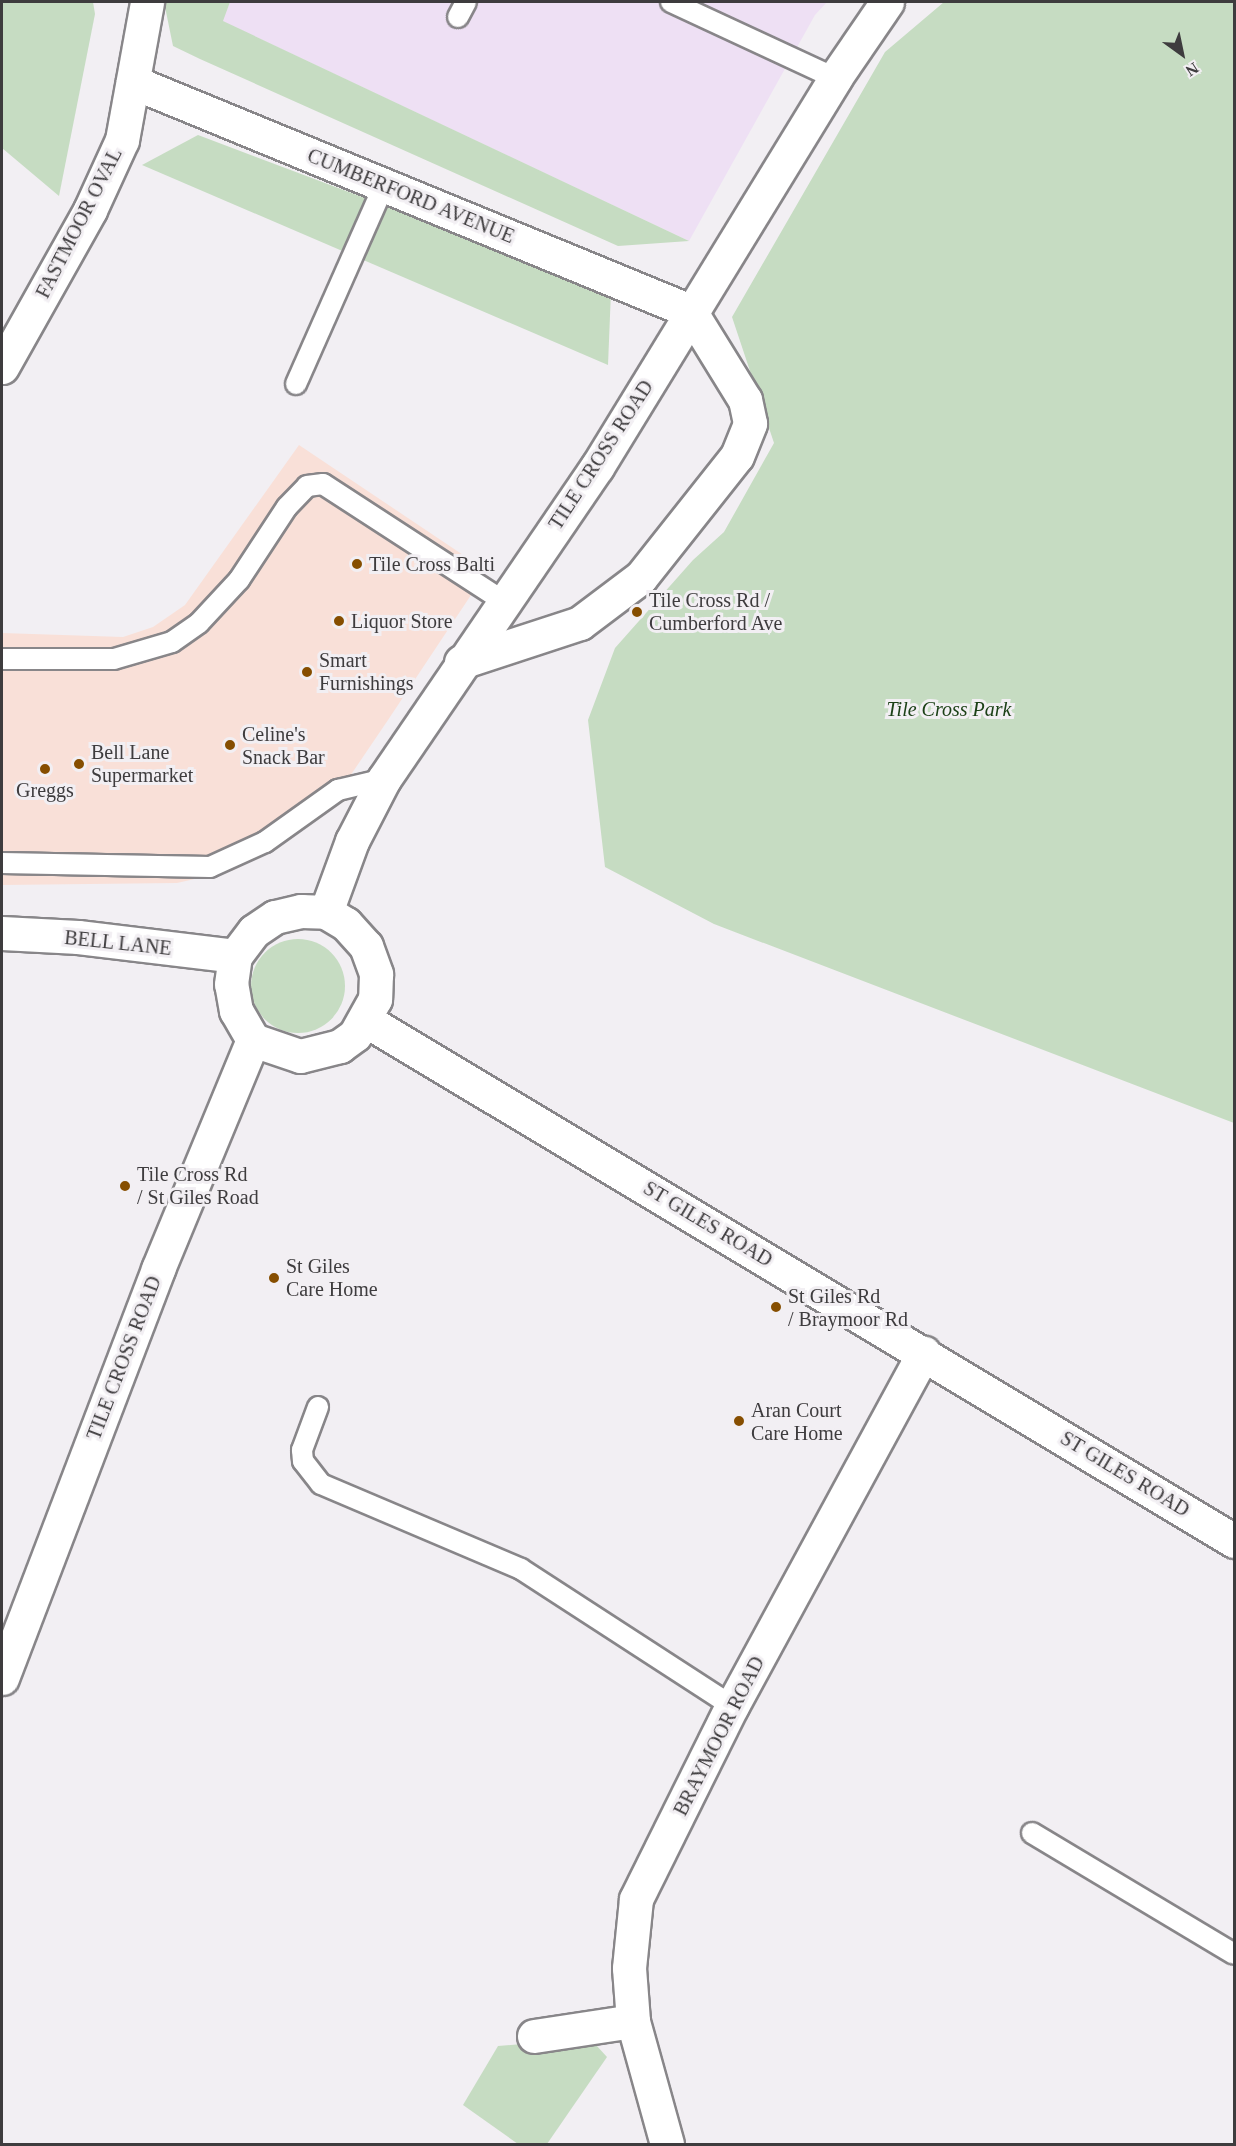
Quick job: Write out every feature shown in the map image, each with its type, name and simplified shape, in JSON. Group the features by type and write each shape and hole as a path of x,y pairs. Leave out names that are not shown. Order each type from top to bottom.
{"street":[{"name":"FASTMOOR OVAL","path":"2,367 99,190 122,140 147,2"},
{"name":"TILE CROSS ROAD","path":"326,912 352,841 384,779 461,662 597,467 690,311 835,78 887,2"},
{"name":"CUMBERFORD AVENUE","path":"132,82 690,311"},
{"path":"461,662 580,623 641,576 737,456 750,423 745,399 690,311"},
{"path":"301,910 326,912 359,936 372,957 375,999 366,1020 340,1046 320,1054 286,1053 254,1040 233,1000 231,984 235,956 254,931 275,917 301,910"},
{"name":"BELL LANE","path":"2,933 78,937 235,956"},
{"name":"ST GILES ROAD","path":"366,1020 1234,1540"},
{"name":"TILE CROSS ROAD","path":"2,1678 158,1269 254,1040"},
{"name":"BRAYMOOR ROAD","path":"668,2145 633,2021 629,1968 636,1899 732,1706 924,1353"},
{"path":"534,2036 633,2021"}],"lane":[{"path":"670,2 835,78"},
{"path":"296,384 384,185"},
{"path":"2,659 114,659 172,642 199,623 239,580 287,507 307,486 323,484 503,602"},
{"path":"2,863 210,867 265,842 338,790 384,779"},
{"path":"318,1407 302,1450 303,1461 321,1484 521,1569 732,1706"},
{"path":"1032,1833 1234,1954"}],"shaded area":[{"path":"230,2 827,2 815,15 689,241 222,21"},
{"path":"299,445 487,571 388,720 325,813 234,870 177,883 2,885 2,633 123,637 153,627 185,605"}],"green space":[{"path":"2,2 93,2 95,14 59,196 2,148"},
{"path":"164,2 230,2 223,21 689,241 618,246 200,59 173,46"},
{"name":"Tile Cross Park","path":"944,2 1234,2 1234,1123 714,924 605,867 588,720 615,648 693,560 724,532 774,443 732,317 885,52"},
{"path":"198,135 611,291 608,365 142,165"},
{"path":"298,939 316,943 331,953 341,968 345,986 341,1004 331,1019 316,1029 298,1033 280,1029 265,1019 255,1004 251,986 255,968 265,953 280,943"},
{"path":"578,2039 596,2045 607,2057 547,2144 518,2144 463,2105 498,2046"}],"place":[{"name":"Tile Cross Balti","path":"357,564"},
{"name":"Tile Cross Rd / Cumberford Ave","path":"637,612"},
{"name":"Liquor Store","path":"339,621"},
{"name":"Smart Furnishings","path":"307,672"},
{"name":"Celine's Snack Bar","path":"230,745"},
{"name":"Bell Lane Supermarket","path":"79,764"},
{"name":"Greggs","path":"45,769"},
{"name":"Tile Cross Rd / St Giles Road","path":"125,1186"},
{"name":"St Giles Care Home","path":"274,1278"},
{"name":"St Giles Rd / Braymoor Rd","path":"776,1307"},
{"name":"Aran Court Care Home","path":"739,1421"}]}
